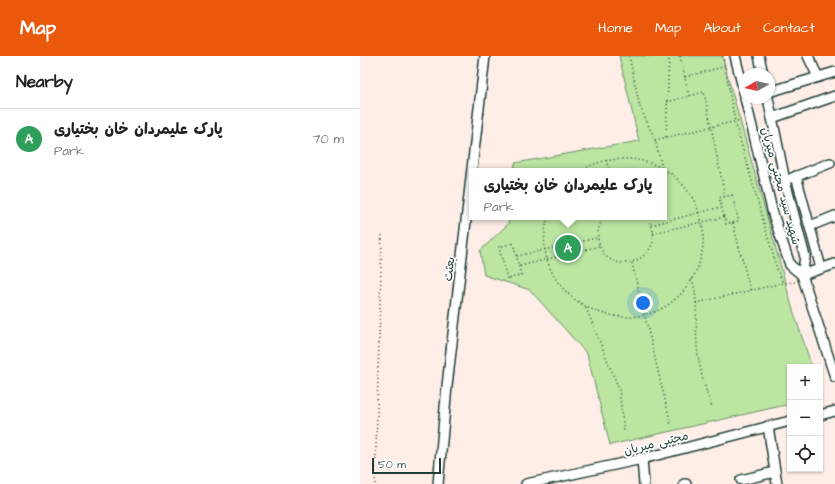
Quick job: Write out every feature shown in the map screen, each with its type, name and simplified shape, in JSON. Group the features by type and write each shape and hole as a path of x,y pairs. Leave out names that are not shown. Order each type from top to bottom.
{"street":[{"name":"بعثت","path":"472,168 485,56"},
{"name":"شهید سید مجتبی میریان","path":"735,56 739,72"},
{"path":"759,56 762,68"},
{"path":"808,56 818,77"},
{"path":"775,90 835,72"},
{"path":"772,118 835,96"},
{"name":"شهید سید مجتبی میریان","path":"747,104 773,214 790,265 803,278"},
{"name":"شهید سید مجتبی میریان","path":"769,104 785,181 805,257 803,278 835,377"},
{"path":"785,181 830,163"},
{"path":"796,176 821,268"},
{"name":"بعثت","path":"438,484 447,386 469,195"},
{"path":"810,226 835,216"},
{"path":"803,278 821,268 835,265"},
{"path":"823,414 835,411"},
{"name":"مجتبی میریان","path":"526,484 642,459 787,422"},
{"path":"768,426 777,484"},
{"path":"642,459 644,484"},
{"path":"741,480 775,472"}],"path":[{"path":"629,56 640,108 655,140 662,168"},
{"path":"666,137 669,56"},
{"path":"680,56 689,96"},
{"path":"723,56 735,122 777,269 783,283"},
{"path":"685,77 726,66"},
{"path":"667,102 704,92 725,196"},
{"path":"655,140 735,122"},
{"path":"589,168 606,160 636,159 662,168"},
{"path":"606,160 608,168"},
{"path":"547,220 546,249 548,260 560,284 572,298 586,308 607,316 628,317 644,314 669,304 682,292 692,279 699,264 703,249 702,222 700,213 691,195 678,179 667,171"},
{"path":"732,195 739,221 726,224 721,207 718,198 732,195"},
{"path":"651,225 721,207"},
{"path":"653,233 724,217"},
{"path":"603,220 598,228 600,246 609,258 624,263 632,263 645,255 652,241 653,233 648,220"},
{"path":"732,222 750,290"},
{"path":"375,484 382,232"},
{"path":"517,256 598,238"},
{"path":"513,243 517,256 521,275 507,279 499,247 513,243"},
{"path":"519,266 600,246"},
{"path":"632,263 671,425"},
{"path":"696,302 803,278"},
{"path":"692,279 696,289 697,345 704,382 712,408"},
{"path":"586,308 619,389 624,432"}],"green space":[{"path":"619,56 722,56 793,310 811,364 787,364 787,405 610,445 587,354 530,290 484,275 480,251 508,224 509,220 667,220 667,168 514,168 515,163 639,141"}],"place":[{"name":"پارک علیمردان خان بختیاری","path":"568,248"}]}
